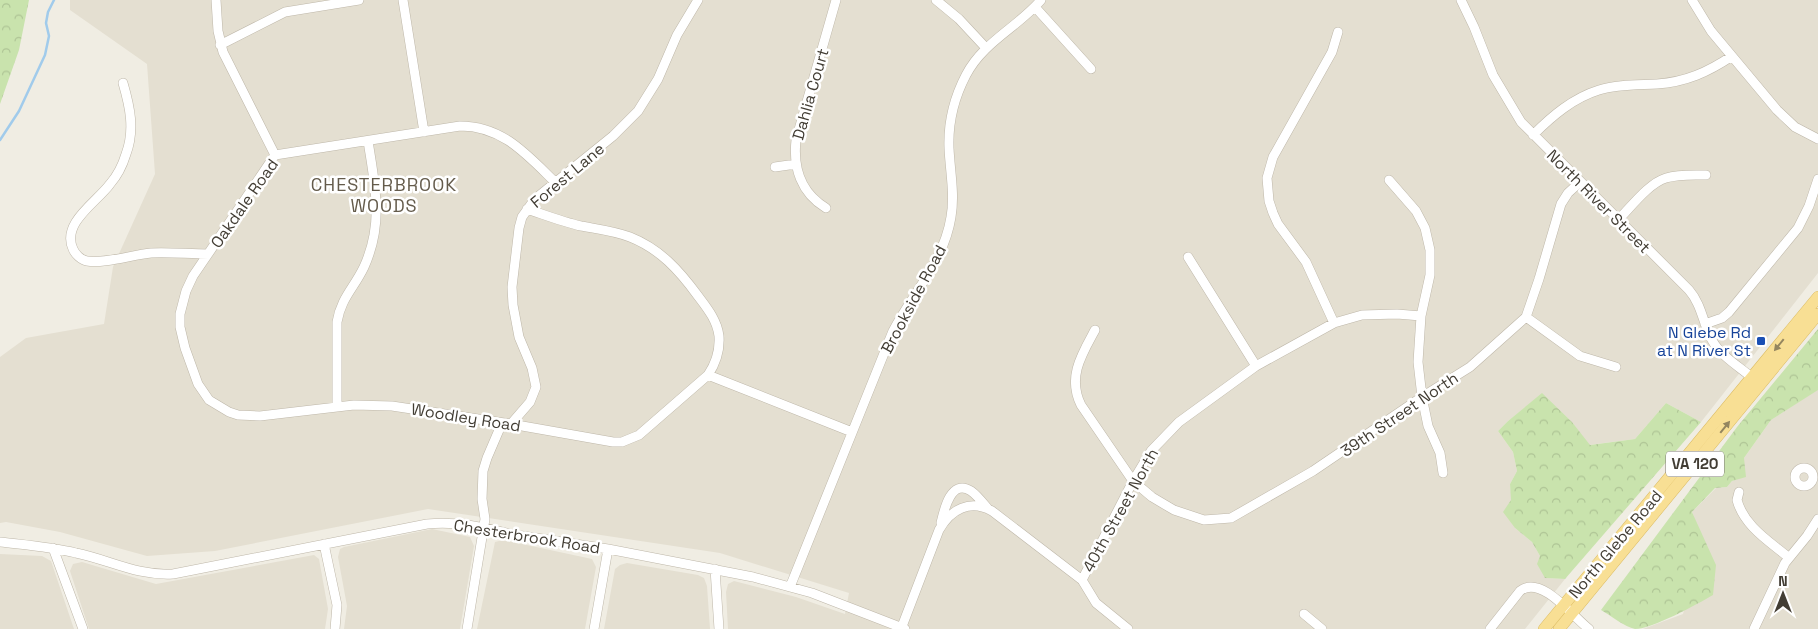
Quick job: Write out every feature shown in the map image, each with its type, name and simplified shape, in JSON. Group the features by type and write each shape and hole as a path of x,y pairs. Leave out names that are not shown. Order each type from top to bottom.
{"main road":[{"name":"North Glebe Road","path":"1544,629 1567,610 1756,381 1818,297"},
{"name":"North Glebe Road","path":"1756,381 1818,314"},
{"name":"North Glebe Road","path":"1559,629 1567,610"}],"street":[{"path":"216,0 220,45 274,155"},
{"path":"220,45 285,12 359,0"},
{"path":"403,0 424,132"},
{"name":"Forest Lane","path":"467,629 485,519 481,485 483,471 487,458 507,424 530,402 536,387 532,368 519,337 513,305 512,287 519,228 527,209 534,199 613,136 638,111 658,79 677,35 698,0"},
{"name":"Dahlia Court","path":"826,208 812,198 801,181 796,164 796,140 836,0"},
{"path":"936,0 959,19 986,48"},
{"name":"North River Street","path":"1461,0 1498,86 1515,114 1533,135 1692,294 1699,305 1705,324 1716,347 1756,381"},
{"path":"1692,0 1706,24 1783,116 1802,131 1818,139"},
{"path":"1038,3 1091,69"},
{"name":"Brookside Road","path":"790,587 893,331 943,248 952,216 953,200 949,136 954,103 967,73 986,48 1038,3"},
{"path":"1334,323 1306,262 1278,224 1269,201 1267,184 1270,167 1274,158 1332,52 1338,32"},
{"path":"1533,135 1566,106 1590,93 1619,86 1685,80 1707,72 1732,56"},
{"name":"Oakdale Road","path":"123,84 130,112 131,127 126,156 111,184 73,226 71,242 73,250 78,256 88,262 151,253 208,254 274,155 460,126 485,129 508,140 556,183"},
{"path":"337,407 337,322 339,310 369,256 377,224 376,191 368,141"},
{"path":"775,167 796,164"},
{"path":"1618,220 1660,180 1676,176 1706,174"},
{"path":"1705,324 1722,318 1729,312 1798,228 1810,206 1818,179"},
{"path":"1389,180 1416,211 1425,228 1430,250 1430,275 1421,316 1418,362 1428,426 1440,453 1443,473"},
{"name":"39th Street North","path":"1095,330 1079,360 1075,380 1076,391 1081,405 1133,481 1152,497 1174,510 1204,520 1231,518 1313,471 1470,367 1526,316 1561,204 1568,193 1580,182"},
{"path":"527,209 561,221 615,232 630,237 655,250 672,263 683,275 710,312 717,325 719,336 718,352 708,375 852,432"},
{"name":"Woodley Road","path":"208,254 186,290 180,314 180,327 185,348 203,393 218,407 238,415 260,416 354,405 392,406 622,442 638,435 708,375"},
{"path":"1188,257 1256,366"},
{"name":"40th Street North","path":"1082,580 1133,481 1151,451 1179,422 1256,366 1334,323 1362,315 1397,314 1421,316"},
{"path":"1526,316 1580,356 1616,367"},
{"path":"903,628 916,588 939,530 948,497 958,490 968,490 973,492 988,509 1082,580 1096,604 1128,629"},
{"path":"1739,492 1737,500 1746,520 1763,537 1788,557"},
{"path":"939,530 948,516 962,508 979,506 988,509"},
{"path":"1754,629 1788,557 1807,536 1818,519"},
{"name":"Chesterbrook Road","path":"0,542 53,548 78,553 133,570 173,574 427,524 461,524 715,568 790,587 903,628"},
{"path":"324,544 337,605 335,629"},
{"path":"53,548 83,629"},
{"path":"594,629 608,550"},
{"path":"715,568 719,629"},
{"path":"1490,629 1520,591 1525,587 1532,586 1541,588 1589,629"},
{"path":"1304,614 1322,629"}],"shaded area":[{"path":"70,0 1818,0 1818,273 1701,422 1666,403 1635,439 1589,445 1572,422 1542,394 1498,431 1513,452 1517,471 1510,484 1515,528 1532,542 1540,556 1545,578 1565,579 1525,629 728,629 726,592 728,584 734,581 796,597 845,614 849,593 720,553 428,509 215,551 147,556 60,532 6,522 0,523 0,357 26,338 104,324 113,267 155,174 147,64 70,10"},
{"path":"1818,389 1818,629 1643,629 1683,614 1702,538 1692,512 1716,488 1727,487 1732,481 1739,478 1744,458 1771,420"},
{"path":"432,529 470,537 474,546 460,629 344,629 347,606 338,557 340,549"},
{"path":"503,540 592,559 596,567 585,629 477,629 495,542"},
{"path":"0,554 42,556 51,561 74,629 0,629"},
{"path":"314,555 319,559 328,609 325,629 89,629 70,571 73,564 82,562 156,584"},
{"path":"627,563 698,575 704,578 707,586 710,629 604,629 615,569"}],"green space":[{"path":"0,0 29,0 19,50 0,104"},
{"path":"1818,329 1818,390 1771,420 1744,458 1746,477 1732,481 1727,487 1715,488 1692,512 1716,565 1713,595 1663,621 1643,628 1631,628 1601,610 1737,427"},
{"path":"1542,393 1572,422 1590,445 1635,439 1666,403 1701,422 1565,579 1545,578 1537,564 1540,556 1532,542 1515,528 1503,512 1511,500 1510,484 1517,471 1513,452 1498,431"}],"waterway":[{"path":"0,140 19,111 45,55 49,36 46,23 48,12 54,0"}],"place":[{"name":"N Glebe Rd at N River St","path":"1761,341"}],"district":[{"name":"CHESTERBROOK WOODS","path":"384,195"}]}
